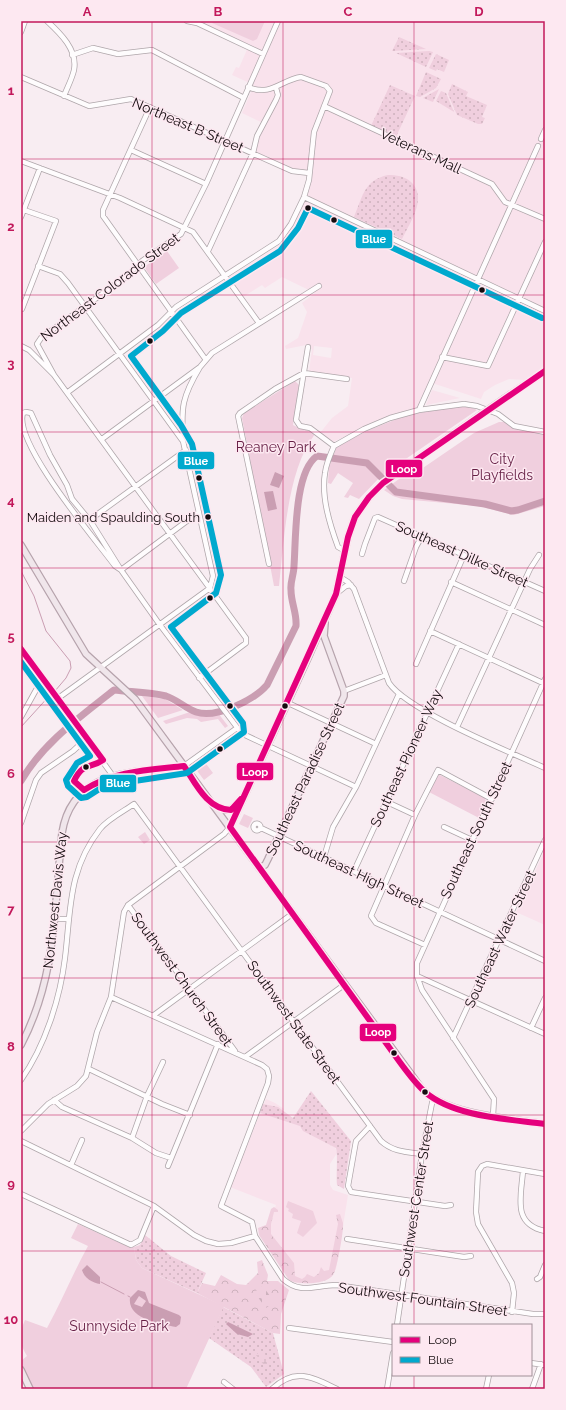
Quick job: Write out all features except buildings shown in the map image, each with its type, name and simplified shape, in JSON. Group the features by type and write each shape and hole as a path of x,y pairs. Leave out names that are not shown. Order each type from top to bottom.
{"main road":[{"path":"230,827 288,703 336,594 345,551 355,517 363,504 376,489 545,371"},
{"path":"21,545 80,646 100,668 135,699 411,1076 433,1098 448,1105 463,1110 545,1124"},
{"name":"Southeast Paradise Street","path":"259,868 265,865 268,859 343,699 344,691 323,633 325,618"},
{"path":"312,648 320,640 325,641"},
{"name":"Northwest Davis Way","path":"21,1045 37,1010 45,982 54,919 62,834 68,811 84,790 98,781 113,776 184,766"},
{"path":"210,802 220,809 231,810 238,804 246,792"},
{"path":"21,1370 30,1389"}],"street":[{"path":"21,32 25,21"},
{"path":"47,21 64,38 72,55 74,68 64,96"},
{"path":"187,21 197,22 263,54"},
{"name":"Northeast Colorado Street","path":"54,375 37,346 38,341 127,276 138,265 181,234 185,228 278,21"},
{"path":"72,55 93,48 118,54 152,50 201,75 218,86 244,98"},
{"path":"68,392 158,325 176,307 279,241 291,224 304,197 309,173 313,136 330,91 326,86 301,76 276,88 257,91 248,87"},
{"name":"Northeast B Street","path":"21,77 89,106 127,98 292,171 309,173"},
{"path":"208,251 253,153 256,136 276,100 278,95 276,88"},
{"name":"Veterans Mall","path":"324,106 492,184 505,202 545,219"},
{"path":"150,107 103,210 103,216 140,270 206,360"},
{"path":"541,139 545,130"},
{"path":"419,410 538,146"},
{"path":"130,150 206,184"},
{"path":"21,161 110,195 193,232 259,323"},
{"path":"21,217 40,168"},
{"path":"304,197 545,311"},
{"path":"22,309 56,221 24,210"},
{"path":"442,357 488,366 545,242"},
{"path":"38,266 63,276 183,442 213,576 210,588 100,668 56,697"},
{"path":"183,442 181,414 188,387 212,353 319,286"},
{"path":"21,346 29,350 54,375 68,392 246,638 246,643 199,678"},
{"path":"308,347 296,420 300,426 310,428 334,446"},
{"path":"102,439 200,368"},
{"path":"269,564 238,419 240,413 275,389 304,374 347,379"},
{"path":"180,382 188,387"},
{"path":"345,551 338,547 327,509 324,477 334,446 364,429 390,418 419,410 464,404 477,406 498,414 514,426 545,432"},
{"path":"121,570 115,566 63,500 33,450 22,422 23,413 31,413 50,455 67,485 72,499 91,522 121,570 237,728 243,734 267,746 356,787"},
{"path":"91,522 94,516 186,450"},
{"path":"121,570 199,512"},
{"name":"Southeast Dilke Street","path":"362,554 372,525 378,517 545,591"},
{"path":"404,581 416,547 422,536"},
{"path":"416,664 464,555"},
{"path":"457,727 524,582 539,555"},
{"path":"340,577 351,585 364,614 389,683 399,694 428,712 457,727 545,768"},
{"path":"451,582 545,625"},
{"path":"336,594 346,586 351,585"},
{"path":"430,631 489,659 544,681"},
{"name":"Southeast Pioneer Way","path":"354,871 459,644"},
{"path":"21,649 87,738 113,776"},
{"path":"344,691 386,675"},
{"name":"Southeast South Street","path":"454,1038 418,983 417,963 544,681"},
{"path":"21,717 36,690 45,682"},
{"path":"324,857 333,827 356,787 399,694"},
{"path":"288,703 376,744"},
{"path":"184,766 237,728"},
{"path":"21,823 36,780 41,773 73,751 87,738"},
{"path":"425,945 376,923 372,919 372,914 415,815 438,770 492,799"},
{"path":"387,802 415,815"},
{"name":"Southwest State Street","path":"68,919 73,884 83,856 101,827 134,804 370,1126 388,1147 395,1150 422,1154"},
{"path":"21,1131 54,1100 77,1086 86,1076 89,1069 97,1032 111,997 124,912 128,905 224,834 230,827"},
{"path":"444,827 472,840"},
{"name":"Southeast High Street","path":"260,828 545,961"},
{"name":"Southeast Water Street","path":"454,1038 545,840"},
{"name":"Southwest Church Street","path":"128,905 236,1053"},
{"path":"154,1015 288,917"},
{"path":"21,1080 40,1043 60,987 65,958 68,919 54,919"},
{"path":"417,976 545,1034"},
{"path":"111,997 245,1057 344,985"},
{"path":"531,1028 545,998"},
{"path":"454,1038 494,1099 494,1116"},
{"path":"168,1166 218,1044"},
{"name":"Southwest Fountain Street","path":"245,1057 262,1065 266,1069 269,1076 220,1206 252,1222 255,1236 283,1279 297,1288 304,1289 336,1285 512,1312 545,1314"},
{"path":"132,1138 146,1096 163,1062"},
{"path":"89,1069 162,1104 190,1115"},
{"name":"Southwest Center Street","path":"397,1324 422,1154 433,1098"},
{"path":"54,1100 62,1107 132,1138 156,1153 171,1158"},
{"path":"370,1126 356,1141 348,1186 351,1192 445,1206 451,1205"},
{"path":"71,1165 82,1140"},
{"path":"21,1141 154,1206 194,1235 206,1241 218,1244 231,1243 255,1236"},
{"path":"512,1312 514,1293 512,1283 482,1234 478,1224 476,1212 478,1172 482,1166 487,1164 545,1174"},
{"path":"523,1170 521,1212 524,1220 529,1225 536,1229 545,1231"},
{"path":"21,1194 131,1245 140,1240 154,1206"},
{"path":"347,1239 464,1257 471,1256"},
{"path":"537,1279 540,1277 545,1265"},
{"path":"289,1328 392,1342"},
{"path":"388,1389 392,1360"},
{"path":"532,1363 543,1365 532,1389"},
{"path":"272,1389 282,1381 298,1375 318,1380 337,1389"},
{"path":"486,1389 489,1376"},
{"path":"224,1382 232,1389"}],"shaded area":[{"path":"201,21 545,21 545,365 525,380 509,379 495,385 484,392 481,399 429,382 417,408 389,416 333,442 320,433 332,418 348,406 352,378 309,372 312,349 306,345 286,349 285,346 298,338 307,312 302,303 315,293 282,277 265,288 262,285 243,297 229,277 277,247 288,235 308,193 313,171 293,169 254,152 255,145 265,124 242,113 254,85 232,75 236,67 239,68 249,45 200,23","holes":["314,346 332,348 331,358 313,355"]},
{"path":"432,390 460,398 426,405"},
{"path":"275,472 284,476 279,488 270,485"},
{"path":"273,491 277,509 268,511 264,492"},
{"path":"545,850 545,925 516,912"},
{"path":"266,1099 284,1109 281,1117 300,1125 335,1147 337,1153 330,1164 330,1185 333,1190 348,1195 336,1269 332,1276 307,1283 290,1281 263,1240 276,1205 230,1187"},
{"path":"87,1265 100,1277 100,1284 87,1278 83,1273 82,1270"},
{"path":"138,1290 145,1292 149,1303 179,1315 181,1317 180,1324 176,1327 154,1322 139,1316 130,1305 130,1298","holes":["139,1296 146,1301 142,1307 134,1304"]},
{"path":"228,1322 253,1334 248,1337 237,1334 226,1324"}],"green space":[{"path":"213,21 265,21 257,39 253,41 212,23"},
{"path":"399,37 426,49 392,51"},
{"path":"433,52 426,67 396,53"},
{"path":"436,54 449,60 444,72 429,68"},
{"path":"426,72 441,79 436,88 420,97 416,96"},
{"path":"452,84 468,92 466,96 487,105 482,117 485,118 482,124 478,124 457,115 448,94"},
{"path":"390,85 415,96 395,139 370,128"},
{"path":"439,89 433,102 423,98"},
{"path":"441,91 446,93 454,112 436,101"},
{"path":"388,175 400,176 409,180 416,188 418,195 416,210 402,239 354,217 362,196 369,185 380,177"},
{"path":"167,251 179,268 156,284 144,267"},
{"name":"Reaney Park","path":"295,381 299,385 293,425 315,434 298,467 288,507 279,586 274,586 242,418 244,413"},
{"path":"465,405 477,410 381,476 359,499 350,495 348,498 344,497 353,483 338,473 331,484 328,483 329,466 337,446 369,430 407,415"},
{"name":"City Playfields","path":"499,422 507,422 514,426 545,432 545,506 514,515 478,506 402,499 393,496 384,490 399,479 417,472 474,433"},
{"path":"142,696 165,699 183,710 158,718"},
{"path":"190,712 199,716 218,713 228,726 225,728 218,719 201,722 197,719 187,718 166,724 163,721"},
{"path":"204,761 213,773 204,780 195,768"},
{"path":"438,774 485,798 486,802 479,818 429,792"},
{"path":"244,814 253,818 248,828 239,824"},
{"path":"145,832 150,840 144,844 138,837"},
{"path":"311,1091 351,1141 344,1189 337,1185 336,1148 303,1131 300,1126 260,1113 263,1104 278,1107 293,1118"},
{"path":"288,1201 313,1211 317,1223 303,1237 297,1233 301,1221 292,1218 293,1214 288,1211 289,1209 286,1207"},
{"path":"274,1207 278,1210 278,1212 274,1212 271,1224 271,1234 294,1263 295,1276 302,1279 307,1274 314,1277 319,1273 321,1267 324,1271 329,1270 338,1224 336,1215 340,1214 343,1223 341,1241 335,1272 330,1278 325,1281 312,1283 299,1283 289,1280 259,1235 258,1228 266,1225 271,1209"},
{"name":"Sunnyside Park","path":"78,1224 129,1247 134,1247 136,1260 142,1268 224,1306 186,1389 33,1389 21,1365 21,1361 27,1356 21,1343 22,1329 25,1320 47,1328 88,1246 71,1238"},
{"path":"145,1235 171,1256 206,1273 197,1293 142,1268 136,1260 134,1247 140,1245"},
{"path":"262,1260 268,1275 267,1281 278,1281 289,1290 281,1314 280,1334 273,1333 197,1293 202,1283 215,1286 221,1275 237,1284 246,1285 258,1273 257,1262"},
{"path":"263,1286 274,1302 266,1308 254,1292"},
{"path":"223,1307 273,1333 284,1374 266,1387 251,1367 209,1338"},
{"path":"259,1352 264,1353 267,1357 267,1369 256,1355"}],"waterway":[{"path":"21,781 40,755 63,731 114,690 166,696 196,712 214,713 234,707 244,702 253,697 267,685 296,626 291,587 294,569 298,507 304,476 309,464 317,456 367,463 396,492 485,504 511,511 545,501"},
{"path":"21,571 34,596 46,631 70,661 71,668 66,678 55,691"},
{"path":"21,727 51,694"},
{"path":"101,1282 124,1294"}],"transit line":[{"name":"Blue","path":"21,662 90,756 77,763 66,780 68,786 81,798 87,797 101,788 115,784 187,773 244,732 243,723 171,627 216,593 221,575 192,444 181,425 131,356 163,331 181,313 280,251 298,228 308,208 542,318"},
{"name":"Loop","path":"545,371 383,483 369,497 355,517 348,537 336,594 230,827 402,1065 414,1081 425,1092 451,1107 466,1112 482,1116 545,1124"},
{"name":"Loop","path":"21,649 103,760 84,768 77,775 74,781 84,790 107,779 132,772 184,766 198,788 215,805 223,809 231,810 241,799"}],"place":[{"name":"Maiden and Spaulding South","path":"208,517"}]}
